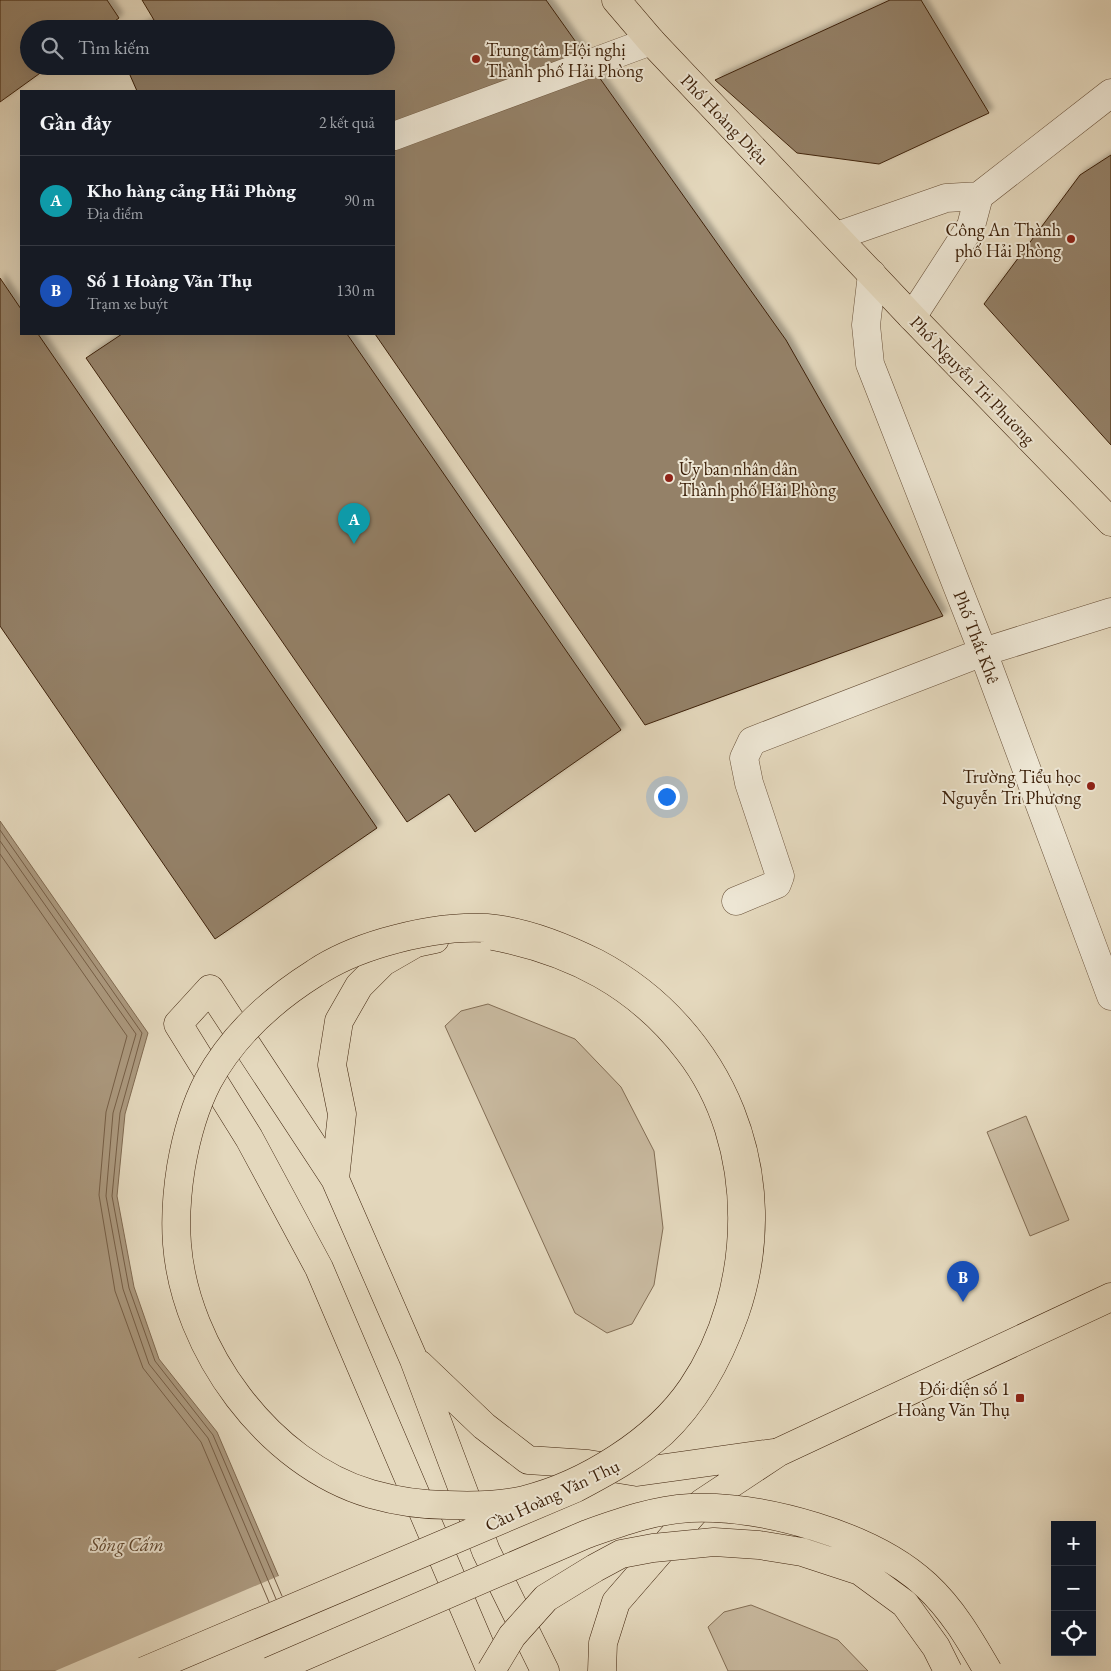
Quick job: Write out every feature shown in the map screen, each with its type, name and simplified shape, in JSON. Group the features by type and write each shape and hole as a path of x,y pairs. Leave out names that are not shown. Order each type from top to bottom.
{"main road":[{"name":"Phố Hoàng Diệu","path":"616,0 651,41 837,236"},
{"name":"Phố Nguyễn Tri Phương","path":"837,236 912,317 1111,522"},
{"name":"Cầu Hoàng Văn Thụ","path":"144,1671 567,1492 623,1463 664,1431 698,1392 724,1345 741,1296 750,1246 750,1195 743,1144 726,1096 698,1049 656,1003 622,977 576,953 532,937 493,929 453,928 413,934 370,946 322,968 277,999 238,1036 208,1082 186,1136 178,1190 177,1245 187,1299 207,1348 237,1396 272,1435 317,1470 365,1493 418,1504 472,1506 522,1501 573,1482 620,1457 659,1426 692,1388 716,1342 733,1294 742,1246 742,1195 734,1145 717,1099 692,1054 657,1014 618,984 573,960 530,943 493,936 453,936 416,943 383,962 359,986 339,1021 332,1065 342,1114 335,1179"},
{"path":"491,1671 319,1268 249,1138 178,1024 210,989 335,1179 414,1360 486,1551 545,1671"},
{"path":"602,1671 603,1643 616,1602 702,1503 779,1452 1111,1298"},
{"path":"414,1360 484,1426 528,1460 588,1464 637,1472 779,1452"},
{"path":"270,1671 587,1534 638,1516 690,1508 743,1510 795,1522 845,1536 891,1558 926,1585 947,1607 988,1671"},
{"path":"491,1671 512,1636 546,1598 594,1568 621,1554 653,1548 714,1542 759,1545 802,1552 860,1571 905,1604 936,1647 948,1671"}],"street":[{"path":"395,136 651,41"},
{"path":"837,236 946,198 979,196 1111,93"},
{"path":"912,317 970,226 979,196"},
{"name":"Phố Thất Khê","path":"872,274 866,325 870,364 983,652 1111,996"},
{"path":"736,902 777,884 780,876 749,783 744,758 752,741 983,652 1111,612"}],"shaded area":[{"path":"488,1004 575,1039 621,1087 654,1151 663,1228 654,1285 632,1324 607,1333 575,1313 445,1026 461,1011"},
{"path":"1026,1116 1069,1220 1030,1236 987,1132"},
{"path":"751,1605 838,1640 868,1671 728,1671 708,1627 724,1612"}],"water":[{"name":"Sông Cấm","path":"0,821 148,1033 125,1114 117,1196 134,1287 159,1359 217,1432 319,1671 0,1671"}],"pier":[{"path":"281,1575 321,1671 55,1671"}],"building":[{"path":"0,0 107,0 119,18 116,20 20,20 20,75 38,75 0,102"},
{"name":"Trung tâm Hội nghị Thành phố Hải Phòng","path":"142,0 546,0 583,52 395,126 395,90 137,90 130,75 395,75 395,20 154,20"},
{"path":"890,0 921,0 989,113 879,164 797,153 715,80"},
{"name":"Ủy ban nhân dân Thành phố Hải Phòng","path":"594,70 786,340 943,616 645,725 376,335 395,335 395,148"},
{"name":"Công An Thành phố Hải Phòng","path":"1111,155 1111,445 984,304 1080,175"},
{"path":"0,278 20,308 20,335 39,335 377,828 215,939 0,626"},
{"path":"120,335 348,335 621,730 475,832 449,794 407,822 86,358"}],"place":[{"name":"Trung tâm Hội nghị Thành phố Hải Phòng","path":"476,59"},
{"name":"Công An Thành phố Hải Phòng","path":"1071,239"},
{"name":"Ủy ban nhân dân Thành phố Hải Phòng","path":"669,478"},
{"name":"Kho hàng cảng Hải Phòng","path":"354,544"},
{"name":"Trường Tiểu học Nguyễn Tri Phương","path":"1091,786"},
{"name":"Số 1 Hoàng Văn Thụ","path":"963,1302"},
{"name":"Đối diện số 1 Hoàng Văn Thụ","path":"1020,1398"}]}
